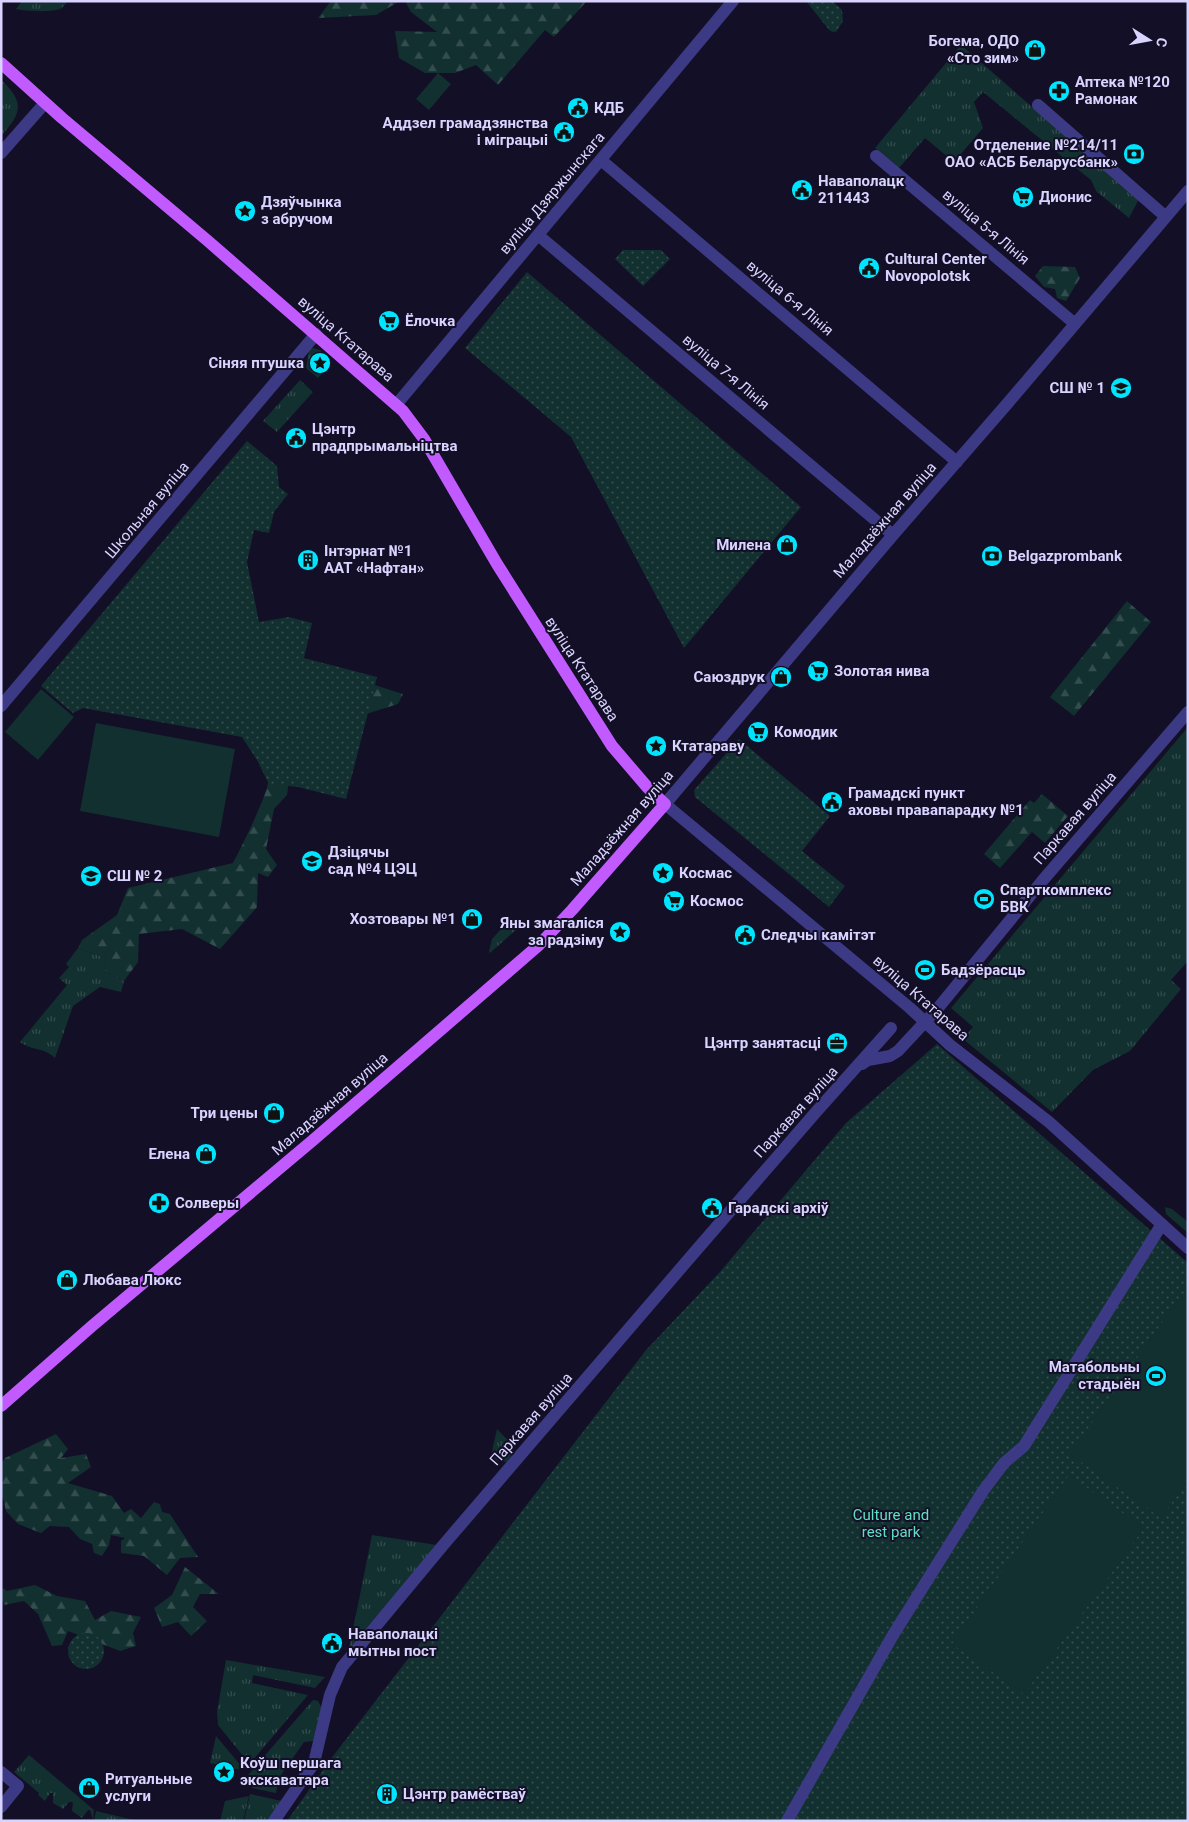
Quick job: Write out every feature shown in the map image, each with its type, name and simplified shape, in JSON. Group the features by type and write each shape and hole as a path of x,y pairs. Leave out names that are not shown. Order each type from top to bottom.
{"main road":[{"name":"вуліца Ктатарава","path":"1,63 403,411 424,439 506,579 612,746 648,788 665,804"},
{"name":"Маладзёжная вуліца","path":"1,1406 92,1326 319,1135 539,945 665,804"}],"street":[{"name":"вуліца Дзяржынскага","path":"396,405 733,1"},
{"path":"1,153 45,103"},
{"path":"1038,105 1166,217"},
{"name":"вуліца 5-я Лінія","path":"876,156 1074,323"},
{"name":"вуліца 6-я Лінія","path":"601,160 957,462"},
{"name":"Маладзёжная вуліца","path":"665,804 1074,323 1188,192"},
{"name":"вуліца 7-я Лінія","path":"538,235 893,535"},
{"name":"Школьная вуліца","path":"1,706 316,334"},
{"name":"Паркавая вуліца","path":"859,1065 868,1060 890,1056 898,1051 925,1022 1050,872 1188,712"},
{"name":"вуліца Ктатарава","path":"665,804 950,1045 1049,1122 1188,1248"},
{"name":"Паркавая вуліца","path":"274,1821 314,1764 330,1695 342,1667 699,1248 891,1028"},
{"path":"787,1821 894,1635 984,1491 1004,1463 1024,1446 1162,1224"},
{"path":"1,1772 18,1786 1,1806"}],"green space":[{"path":"22,1 68,1 62,8 52,11 16,9"},
{"path":"331,1 400,1 376,15 318,18"},
{"path":"405,1 587,1 554,37 545,30 498,85 476,65 455,73 425,73 399,58 395,31 437,32 411,12"},
{"path":"806,1 832,1 842,10 843,21 836,32 830,31"},
{"path":"961,45 1140,197 1129,218 1096,191 1091,180 983,92 974,102 983,128 954,162 925,138 899,168 875,148"},
{"path":"438,73 451,84 429,110 416,99"},
{"path":"1,80 14,95 18,108 13,121 1,136"},
{"path":"623,250 661,250 670,259 643,286 615,259"},
{"path":"1043,266 1075,267 1080,278 1066,301 1057,298 1055,289 1044,287 1035,276"},
{"path":"527,272 801,507 684,648 571,437 465,348"},
{"path":"309,349 320,350 332,362 318,378 306,368"},
{"path":"300,380 313,392 277,432 263,421"},
{"path":"247,441 277,466 279,487 288,494 274,512 269,533 254,530 247,562 259,622 289,617 312,623 304,658 377,677 346,799 298,787 269,784 257,760 242,737 83,708 73,713 41,686"},
{"path":"1127,601 1151,622 1074,716 1050,697"},
{"path":"298,661 403,694 398,704 360,716 290,773 287,795 274,809 266,849 277,865 268,877 258,873 257,907 220,949 182,929 139,934 138,962 124,981 106,972 104,957 78,948 82,940 117,915 128,888 233,863 259,808 268,781 262,762 243,733"},
{"path":"41,689 74,717 38,760 5,732"},
{"path":"96,723 235,749 219,837 80,811"},
{"path":"1188,727 1188,961 1171,980 1181,989 1130,1051 1093,1070 1052,1112 963,1039 973,1027 951,1008"},
{"path":"739,739 830,816 802,851 845,886 829,907 695,797 694,790"},
{"path":"1042,794 1068,816 1045,843 1032,832 1000,868 984,854 1030,800 1034,803"},
{"path":"504,926 518,928 490,953 492,939"},
{"path":"78,948 104,957 106,972 124,981 121,992 100,987 73,1006 55,1058 46,1052 20,1042 67,985 59,978 69,967 66,964"},
{"name":"Culture and rest park","path":"937,1044 1188,1263 1188,1821 287,1821 330,1760 646,1350 719,1273 846,1123"},
{"path":"1165,1207 1172,1209 1188,1222 1188,1233 1166,1214"},
{"name":"Матабольны стадыён","path":"1182,1294 1188,1298 1188,1480 1161,1518 1070,1454"},
{"path":"497,1429 511,1444 512,1452 506,1462 490,1460"},
{"path":"56,1434 68,1449 61,1458 86,1454 91,1467 68,1483 112,1496 124,1513 131,1509 141,1518 154,1502 160,1504 162,1512 170,1514 198,1557 180,1558 167,1575 144,1556 121,1553 121,1541 125,1538 111,1535 109,1545 102,1556 94,1553 92,1544 80,1539 69,1527 50,1526 41,1533 18,1524 6,1511 3,1498 1,1497 1,1464 5,1458"},
{"path":"1069,1475 1144,1528 1024,1694 952,1644"},
{"path":"372,1535 437,1545 349,1649"},
{"path":"185,1567 219,1594 200,1594 193,1607 207,1621 191,1636 178,1622 162,1627 154,1608 172,1595"},
{"path":"35,1585 57,1596 85,1601 95,1620 111,1611 141,1617 133,1633 136,1646 120,1651 68,1631 62,1645 52,1646 38,1614 24,1601 4,1605 1,1597 3,1588 7,1591"},
{"path":"86,1633 93,1634 99,1638 103,1644 103,1658 99,1664 93,1668 86,1669 79,1668 73,1664 69,1658 68,1651 69,1644 73,1638 79,1634"},
{"path":"226,1660 325,1677 315,1688 253,1675 252,1683 308,1695 253,1760 248,1762 218,1725 217,1712"},
{"path":"313,1700 318,1701 322,1708 314,1741 304,1742 279,1778 276,1793 252,1788 248,1775"},
{"path":"216,1736 242,1767 241,1770 210,1763"},
{"path":"29,1755 94,1810 93,1820 90,1810 82,1818 72,1811 72,1802 69,1802 63,1809 53,1803 53,1793 50,1793 45,1801 38,1795 39,1793 14,1772"},
{"path":"250,1794 282,1801 269,1821 244,1821"},
{"path":"249,1796 243,1821 220,1821 225,1801"},
{"path":"96,1811 138,1821 94,1821"}],"place":[{"name":"Богема, ОДО «Сто зим»","path":"1035,50"},
{"name":"Аптека №120 Рамонак","path":"1059,91"},
{"name":"КДБ","path":"578,108"},
{"name":"Аддзел грамадзянства і міграцыі","path":"564,132"},
{"name":"Отделение №214/11 ОАО «АСБ Беларусбанк»","path":"1134,154"},
{"name":"Наваполацк 211443","path":"802,190"},
{"name":"Дионис","path":"1023,197"},
{"name":"Дзяўчынка з абручом","path":"245,211"},
{"name":"Cultural Center Novopolotsk","path":"869,268"},
{"name":"Ёлочка","path":"389,321"},
{"name":"Сіняя птушка","path":"320,363"},
{"name":"СШ № 1","path":"1121,388"},
{"name":"Цэнтр прадпрымальніцтва","path":"296,438"},
{"name":"Милена","path":"787,545"},
{"name":"Belgazprombank","path":"992,556"},
{"name":"Інтэрнат №1 ААТ «Нафтан»","path":"308,560"},
{"name":"Золотая нива","path":"818,671"},
{"name":"Саюздрук","path":"781,677"},
{"name":"Комодик","path":"758,732"},
{"name":"Ктатараву","path":"656,746"},
{"name":"Грамадскі пункт аховы правапарадку №1","path":"832,802"},
{"name":"Дзіцячы сад №4 ЦЭЦ","path":"312,861"},
{"name":"Космас","path":"663,873"},
{"name":"СШ № 2","path":"91,876"},
{"name":"Спарткомплекс БВК","path":"984,899"},
{"name":"Космос","path":"674,901"},
{"name":"Хозтовары №1","path":"472,919"},
{"name":"Яны змагаліся за радзіму","path":"620,932"},
{"name":"Следчы камітэт","path":"745,935"},
{"name":"Бадзёрасць","path":"925,970"},
{"name":"Цэнтр занятасці","path":"837,1043"},
{"name":"Три цены","path":"274,1113"},
{"name":"Елена","path":"206,1154"},
{"name":"Солверы","path":"159,1203"},
{"name":"Гарадскі архіў","path":"712,1208"},
{"name":"Любава Люкс","path":"67,1280"},
{"name":"Матабольны стадыён","path":"1156,1376"},
{"name":"Наваполацкі мытны пост","path":"332,1643"},
{"name":"Коўш першага экскаватара","path":"224,1772"},
{"name":"Ритуальные услуги","path":"89,1788"},
{"name":"Цэнтр рамёстваў","path":"387,1794"}]}
